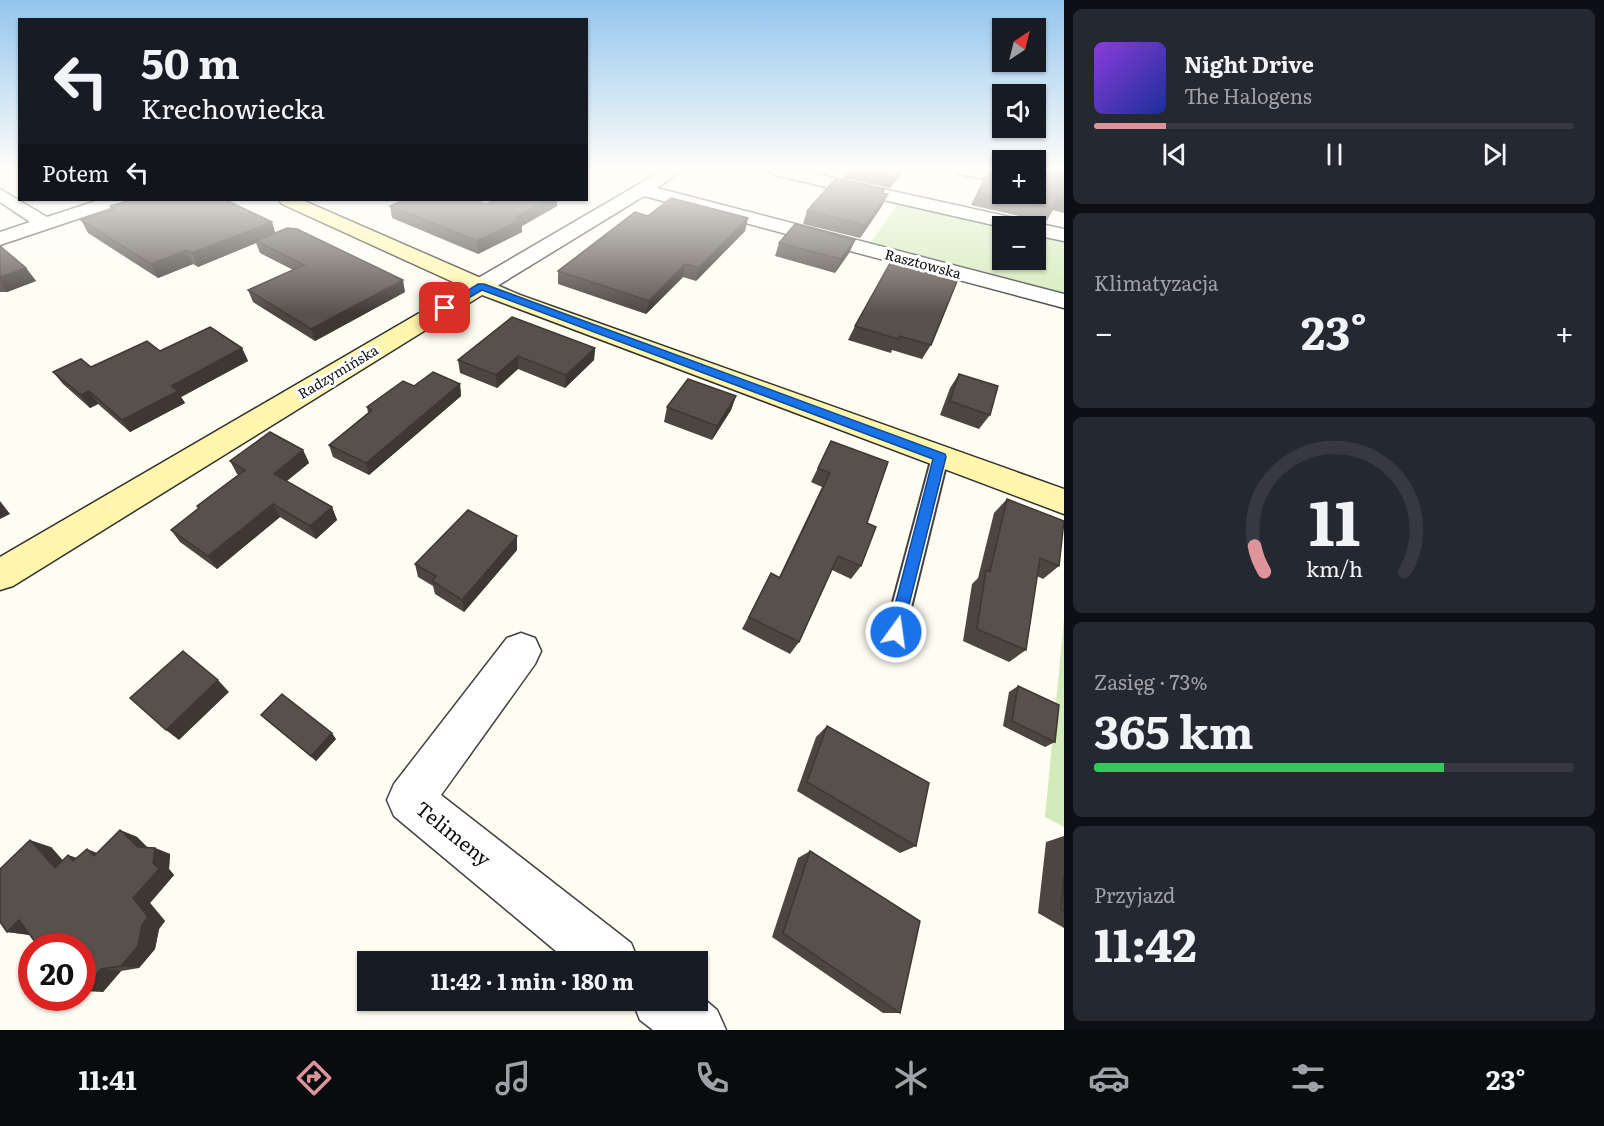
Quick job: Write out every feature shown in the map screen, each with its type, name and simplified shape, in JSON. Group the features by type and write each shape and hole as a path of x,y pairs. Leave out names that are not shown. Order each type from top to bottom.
{"street":[{"path":"36,218 45,224"},
{"path":"0,239 63,218"},
{"path":"329,218 481,286 1064,502"},
{"name":"Radzymińska","path":"0,575 595,218"},
{"name":"Rasztowska","path":"749,218 1064,301"},
{"path":"1046,231 1064,235"},
{"name":"Telimeny","path":"521,651 410,800 598,951"},
{"path":"674,1011 697,1030"}],"lane":[{"path":"896,632 940,457"}],"green space":[{"path":"888,218 966,218 992,224 992,270 1046,270 1046,236 1064,240 1064,297 869,245"},
{"path":"1064,619 1064,827 1045,817"}],"building":[{"path":"87,218 264,218 272,222 192,253 186,250 151,264 81,220"},
{"path":"420,218 522,219 477,241"},
{"path":"627,218 748,218 699,268 685,264 649,301 558,271"},
{"path":"836,218 870,218 865,225"},
{"path":"795,224 855,240 841,259 779,243"},
{"path":"287,228 297,229 403,280 311,329 248,290 304,265 256,241"},
{"path":"0,246 26,268 0,277"},
{"path":"894,256 920,269 958,279 931,345 900,336 898,339 855,326"},
{"path":"512,317 595,348 566,375 518,356 496,375 458,360"},
{"path":"210,327 242,348 171,386 178,391 122,420 89,391 81,395 53,372 81,359 91,367 147,341 160,351"},
{"path":"433,372 460,384 366,463 329,445 372,410 367,407 403,381 414,386"},
{"path":"959,374 998,386 990,415 950,401"},
{"path":"688,379 736,396 717,426 667,407"},
{"path":"270,432 303,450 274,474 332,507 310,526 273,504 208,556 171,530 199,508 197,506 245,470 230,461"},
{"path":"831,441 888,462 867,523 876,527 861,566 838,556 799,642 749,617 771,573 780,578 830,473 818,468"},
{"path":"1007,499 1064,521 1059,566 1040,558 1026,650 977,629 986,570 990,572"},
{"path":"468,510 517,536 462,600 432,581 436,576 415,564"},
{"path":"183,651 218,680 166,730 130,698"},
{"path":"1018,686 1059,705 1055,742 1012,721"},
{"path":"282,694 332,733 311,756 261,715"},
{"path":"827,726 929,783 916,846 807,782"},
{"path":"120,830 138,847 155,848 153,863 159,869 133,898 148,917 142,925 138,946 121,966 101,969 96,975 96,933 28,933 19,920 7,932 0,922 0,869 30,840 55,868 68,855 73,861 87,849 94,856"},
{"path":"810,851 920,921 900,1013 783,933"},
{"path":"1064,876 1064,911 1061,909"}],"route":[{"path":"445,308 481,286 512,300 940,457 896,632"}]}
